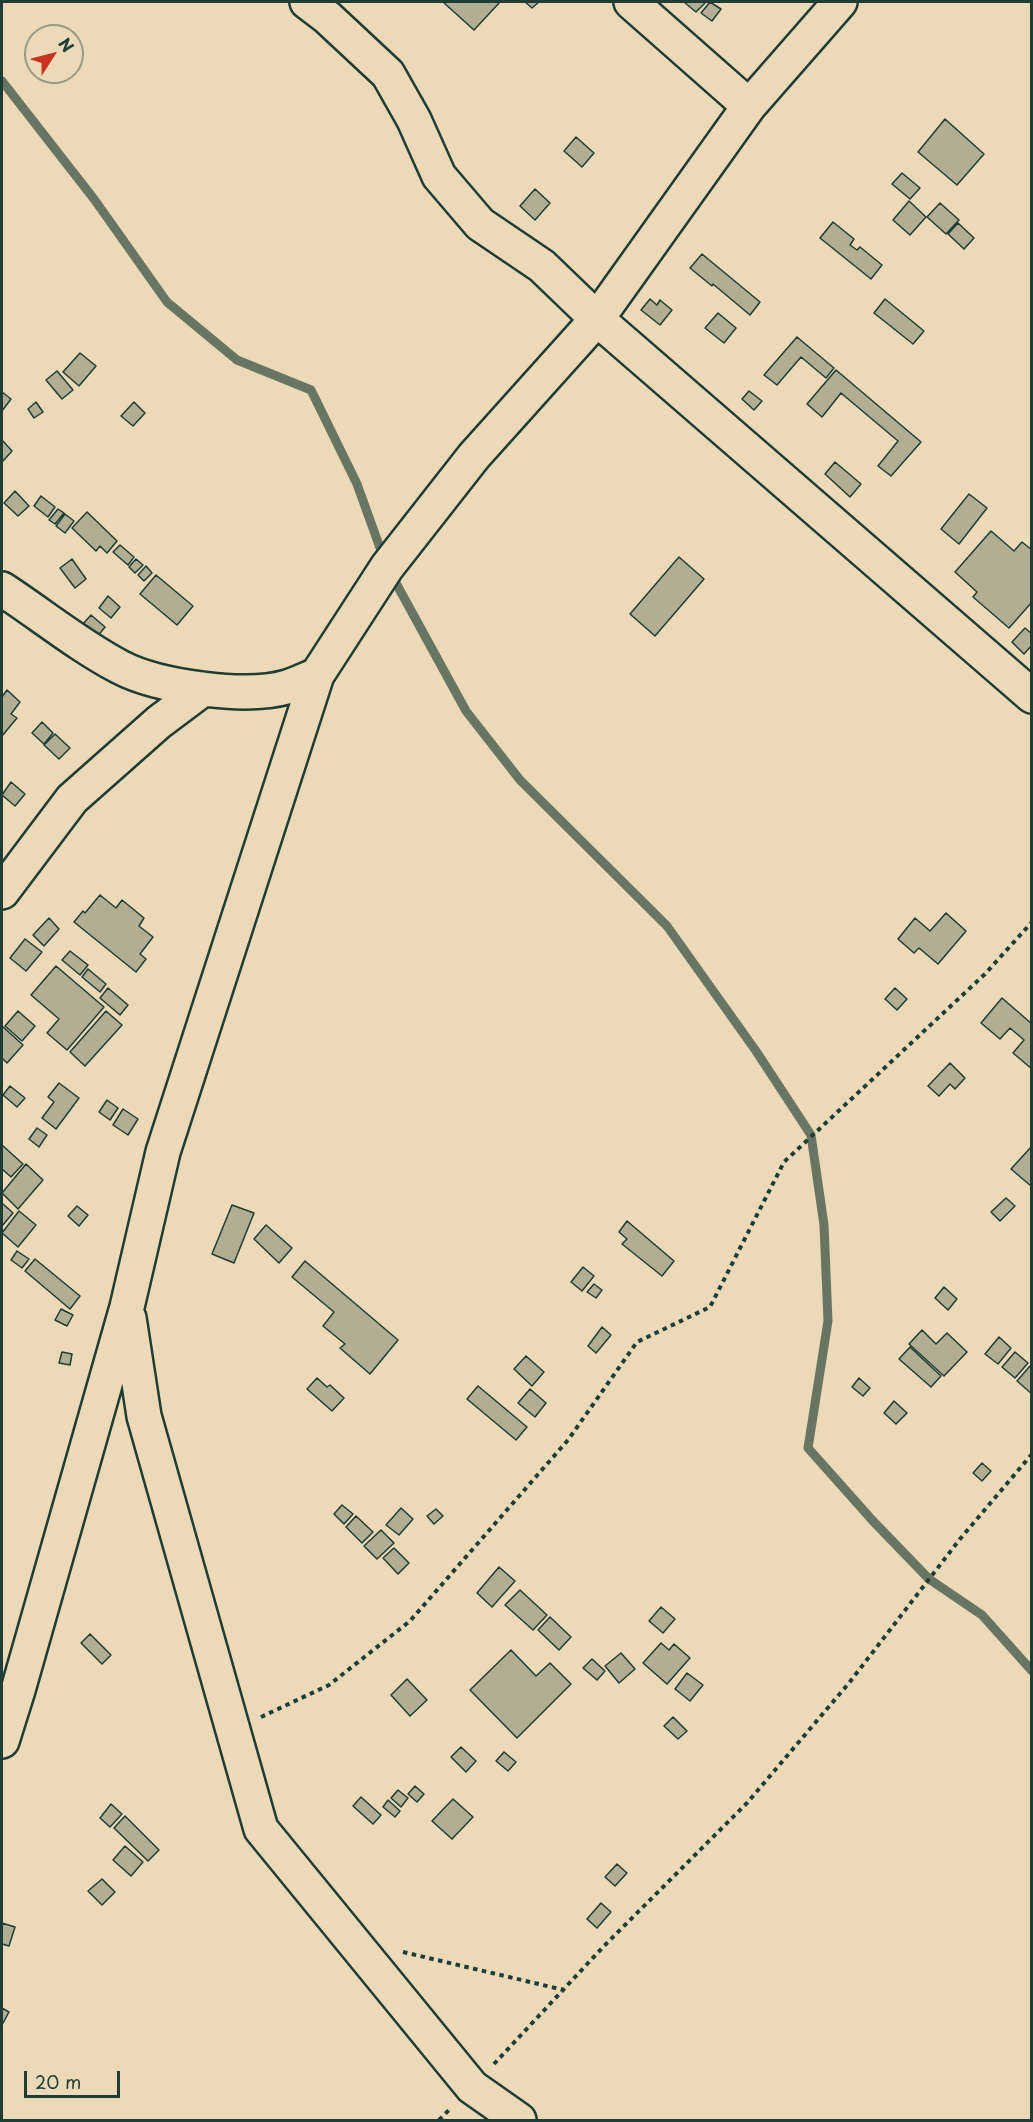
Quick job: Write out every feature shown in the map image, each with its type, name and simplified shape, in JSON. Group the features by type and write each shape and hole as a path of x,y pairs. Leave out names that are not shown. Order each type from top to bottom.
{"street":[{"path":"307,2 328,18 388,74 414,120 439,176 480,224 542,266 597,319 1032,696"},
{"path":"631,2 749,106"},
{"path":"2,1741 127,1307 163,1152 317,675 387,567 474,456 597,319 749,106 840,2"},
{"path":"2,589 77,642 123,669 176,686 242,692 286,687 317,675"},
{"path":"2,892 72,800 159,722 202,689"},
{"path":"127,1307 144,1416 261,1829 472,2087 519,2121"}],"path":[{"path":"233,1731 329,1685 410,1621 568,1440 637,1342 710,1307 784,1162 985,974 1032,922"},
{"path":"439,2121 604,1946 747,1803 849,1683 960,1539 1032,1454"},
{"path":"350,1939 564,1990"}],"building":[{"path":"443,2 500,2 474,30"},
{"path":"525,2 539,2 532,8"},
{"path":"684,2 706,2 696,12"},
{"path":"710,2 721,9 712,21 701,13"},
{"path":"945,119 984,154 957,185 918,152"},
{"path":"576,137 594,153 582,167 564,151"},
{"path":"902,173 920,188 910,199 892,184"},
{"path":"535,189 550,203 535,220 520,206"},
{"path":"909,201 926,217 910,235 893,220"},
{"path":"940,203 959,220 946,234 927,217"},
{"path":"833,222 854,239 850,245 857,250 860,247 882,265 871,279 820,238"},
{"path":"958,223 974,238 964,249 948,234"},
{"path":"702,254 760,302 750,315 690,268"},
{"path":"650,299 657,305 660,300 672,310 660,325 641,310"},
{"path":"885,299 924,331 913,344 874,313"},
{"path":"718,313 736,328 724,343 705,328"},
{"path":"797,337 834,368 826,378 801,357 777,385 764,375"},
{"path":"80,353 96,366 79,386 63,372"},
{"path":"836,370 921,442 891,476 878,466 898,441 841,393 822,417 807,404"},
{"path":"57,371 73,390 62,399 46,380"},
{"path":"749,391 762,401 754,410 742,399"},
{"path":"2,392 11,399 2,411"},
{"path":"36,402 43,412 34,418 28,409"},
{"path":"134,402 145,413 133,426 121,416"},
{"path":"2,440 12,451 3,461 2,460"},
{"path":"835,462 861,484 850,497 825,474"},
{"path":"15,491 29,506 18,516 4,503"},
{"path":"969,494 987,508 959,544 941,529"},
{"path":"41,496 55,507 48,517 34,506"},
{"path":"58,509 64,513 55,524 49,520"},
{"path":"87,512 117,541 107,553 100,546 96,551 72,528"},
{"path":"65,514 74,521 65,533 56,526"},
{"path":"991,531 1014,551 1022,542 1032,550 1032,602 1009,628 973,597 977,592 955,572"},
{"path":"120,545 134,557 128,565 113,552"},
{"path":"679,557 704,579 655,636 630,614"},
{"path":"72,559 86,579 75,588 60,568"},
{"path":"136,559 143,565 135,573 129,567"},
{"path":"146,566 152,573 144,581 138,575"},
{"path":"156,575 193,606 177,625 140,594"},
{"path":"108,596 120,607 111,618 99,608"},
{"path":"91,615 105,627 97,637 82,625"},
{"path":"1025,628 1032,634 1032,645 1024,654 1012,642"},
{"path":"7,690 20,702 11,714 17,718 2,736 2,697"},
{"path":"42,722 53,733 44,744 32,733"},
{"path":"55,734 70,748 59,759 44,745"},
{"path":"11,782 25,794 15,806 2,795"},
{"path":"100,895 116,908 122,900 144,918 139,926 153,937 140,954 146,959 136,972 74,922"},
{"path":"946,913 966,931 938,964 919,948 914,953 898,939 915,918 930,931"},
{"path":"49,918 59,929 44,946 33,935"},
{"path":"25,939 42,952 26,971 10,958"},
{"path":"70,951 88,965 80,975 62,960"},
{"path":"56,966 104,1007 67,1050 47,1033 59,1019 31,995"},
{"path":"88,969 106,984 100,992 82,977"},
{"path":"108,988 128,1005 120,1015 100,998"},
{"path":"895,988 907,999 897,1010 885,999"},
{"path":"1002,998 1032,1024 1032,1069 1013,1053 1024,1040 1010,1028 1000,1039 981,1023"},
{"path":"18,1011 35,1026 22,1041 5,1026"},
{"path":"106,1011 122,1025 85,1066 70,1052"},
{"path":"2,1026 23,1045 7,1063 2,1058"},
{"path":"950,1063 965,1078 955,1089 950,1084 939,1096 928,1086"},
{"path":"59,1083 79,1098 56,1129 42,1118 54,1102 48,1097"},
{"path":"10,1086 25,1098 17,1107 3,1095"},
{"path":"107,1100 118,1108 110,1120 99,1112"},
{"path":"123,1109 138,1119 128,1135 113,1125"},
{"path":"37,1128 47,1135 39,1147 29,1139"},
{"path":"2,1145 23,1164 11,1177 2,1169"},
{"path":"1032,1146 1032,1186 1031,1186 1011,1169"},
{"path":"26,1164 43,1180 18,1209 2,1193"},
{"path":"1006,1198 1015,1206 1000,1221 991,1212"},
{"path":"2,1203 13,1213 2,1226"},
{"path":"232,1205 254,1213 234,1263 212,1254"},
{"path":"77,1206 88,1215 79,1226 68,1216"},
{"path":"19,1211 36,1225 18,1247 2,1233"},
{"path":"627,1221 674,1261 662,1276 622,1244 627,1239 619,1232"},
{"path":"266,1225 292,1248 279,1263 254,1239"},
{"path":"17,1251 29,1259 22,1268 11,1260"},
{"path":"35,1259 80,1296 70,1309 25,1271"},
{"path":"305,1261 398,1340 370,1374 340,1348 345,1344 323,1326 334,1312 292,1277"},
{"path":"583,1267 594,1276 582,1291 571,1282"},
{"path":"594,1284 602,1290 596,1298 587,1292"},
{"path":"944,1287 957,1299 948,1310 935,1298"},
{"path":"61,1309 73,1315 67,1326 55,1320"},
{"path":"602,1327 611,1335 596,1353 588,1346"},
{"path":"922,1330 936,1344 947,1333 967,1352 944,1376 909,1344"},
{"path":"999,1337 1011,1348 998,1364 985,1354"},
{"path":"910,1347 941,1376 931,1387 899,1359"},
{"path":"62,1352 72,1354 70,1365 59,1363"},
{"path":"1015,1352 1028,1363 1015,1378 1002,1367"},
{"path":"526,1356 544,1372 532,1386 514,1369"},
{"path":"1030,1366 1032,1368 1032,1394 1017,1381"},
{"path":"317,1378 327,1387 330,1385 344,1398 332,1411 307,1389"},
{"path":"859,1378 870,1388 863,1396 852,1387"},
{"path":"478,1386 527,1427 516,1440 467,1399"},
{"path":"530,1389 546,1403 535,1417 518,1403"},
{"path":"894,1401 907,1413 896,1424 884,1413"},
{"path":"982,1463 991,1471 982,1481 973,1473"},
{"path":"342,1505 353,1514 344,1524 334,1514"},
{"path":"401,1508 413,1519 399,1535 386,1525"},
{"path":"436,1509 443,1516 434,1524 427,1516"},
{"path":"356,1516 373,1532 362,1543 346,1527"},
{"path":"381,1530 394,1543 377,1559 364,1546"},
{"path":"394,1548 409,1563 398,1574 383,1558"},
{"path":"499,1567 515,1581 492,1607 477,1593"},
{"path":"520,1590 547,1615 533,1630 505,1605"},
{"path":"661,1607 675,1619 663,1633 649,1621"},
{"path":"550,1617 571,1637 559,1650 538,1630"},
{"path":"90,1634 111,1655 102,1664 81,1643"},
{"path":"661,1643 669,1650 674,1644 690,1658 667,1684 643,1663"},
{"path":"511,1650 536,1676 550,1663 571,1684 517,1738 470,1690"},
{"path":"621,1653 635,1669 619,1683 605,1666"},
{"path":"592,1659 605,1671 597,1680 583,1668"},
{"path":"687,1673 703,1685 690,1701 675,1689"},
{"path":"407,1679 427,1700 410,1716 391,1695"},
{"path":"673,1717 687,1731 678,1739 664,1726"},
{"path":"461,1747 476,1761 466,1772 451,1757"},
{"path":"504,1752 516,1762 508,1771 496,1761"},
{"path":"415,1786 424,1794 417,1802 408,1794"},
{"path":"398,1790 408,1798 401,1807 391,1798"},
{"path":"361,1797 381,1815 373,1824 353,1806"},
{"path":"453,1799 473,1817 452,1839 432,1821"},
{"path":"388,1800 400,1811 395,1817 383,1807"},
{"path":"111,1804 122,1814 110,1827 100,1818"},
{"path":"125,1816 159,1850 148,1861 114,1828"},
{"path":"125,1846 143,1862 131,1876 113,1860"},
{"path":"617,1864 627,1873 615,1886 605,1877"},
{"path":"102,1879 115,1892 102,1905 88,1891"},
{"path":"601,1903 611,1912 597,1928 587,1919"},
{"path":"2,1923 15,1927 9,1946 2,1944"},
{"path":"2,2008 9,2012 2,2025"}],"waterway":[{"path":"2,81 94,199 167,302 237,360 311,390 357,484 384,559"},
{"path":"391,574 466,711 520,780 667,926 756,1051 811,1135 824,1225 828,1321 808,1448 929,1579 982,1615 1032,1671"}]}
